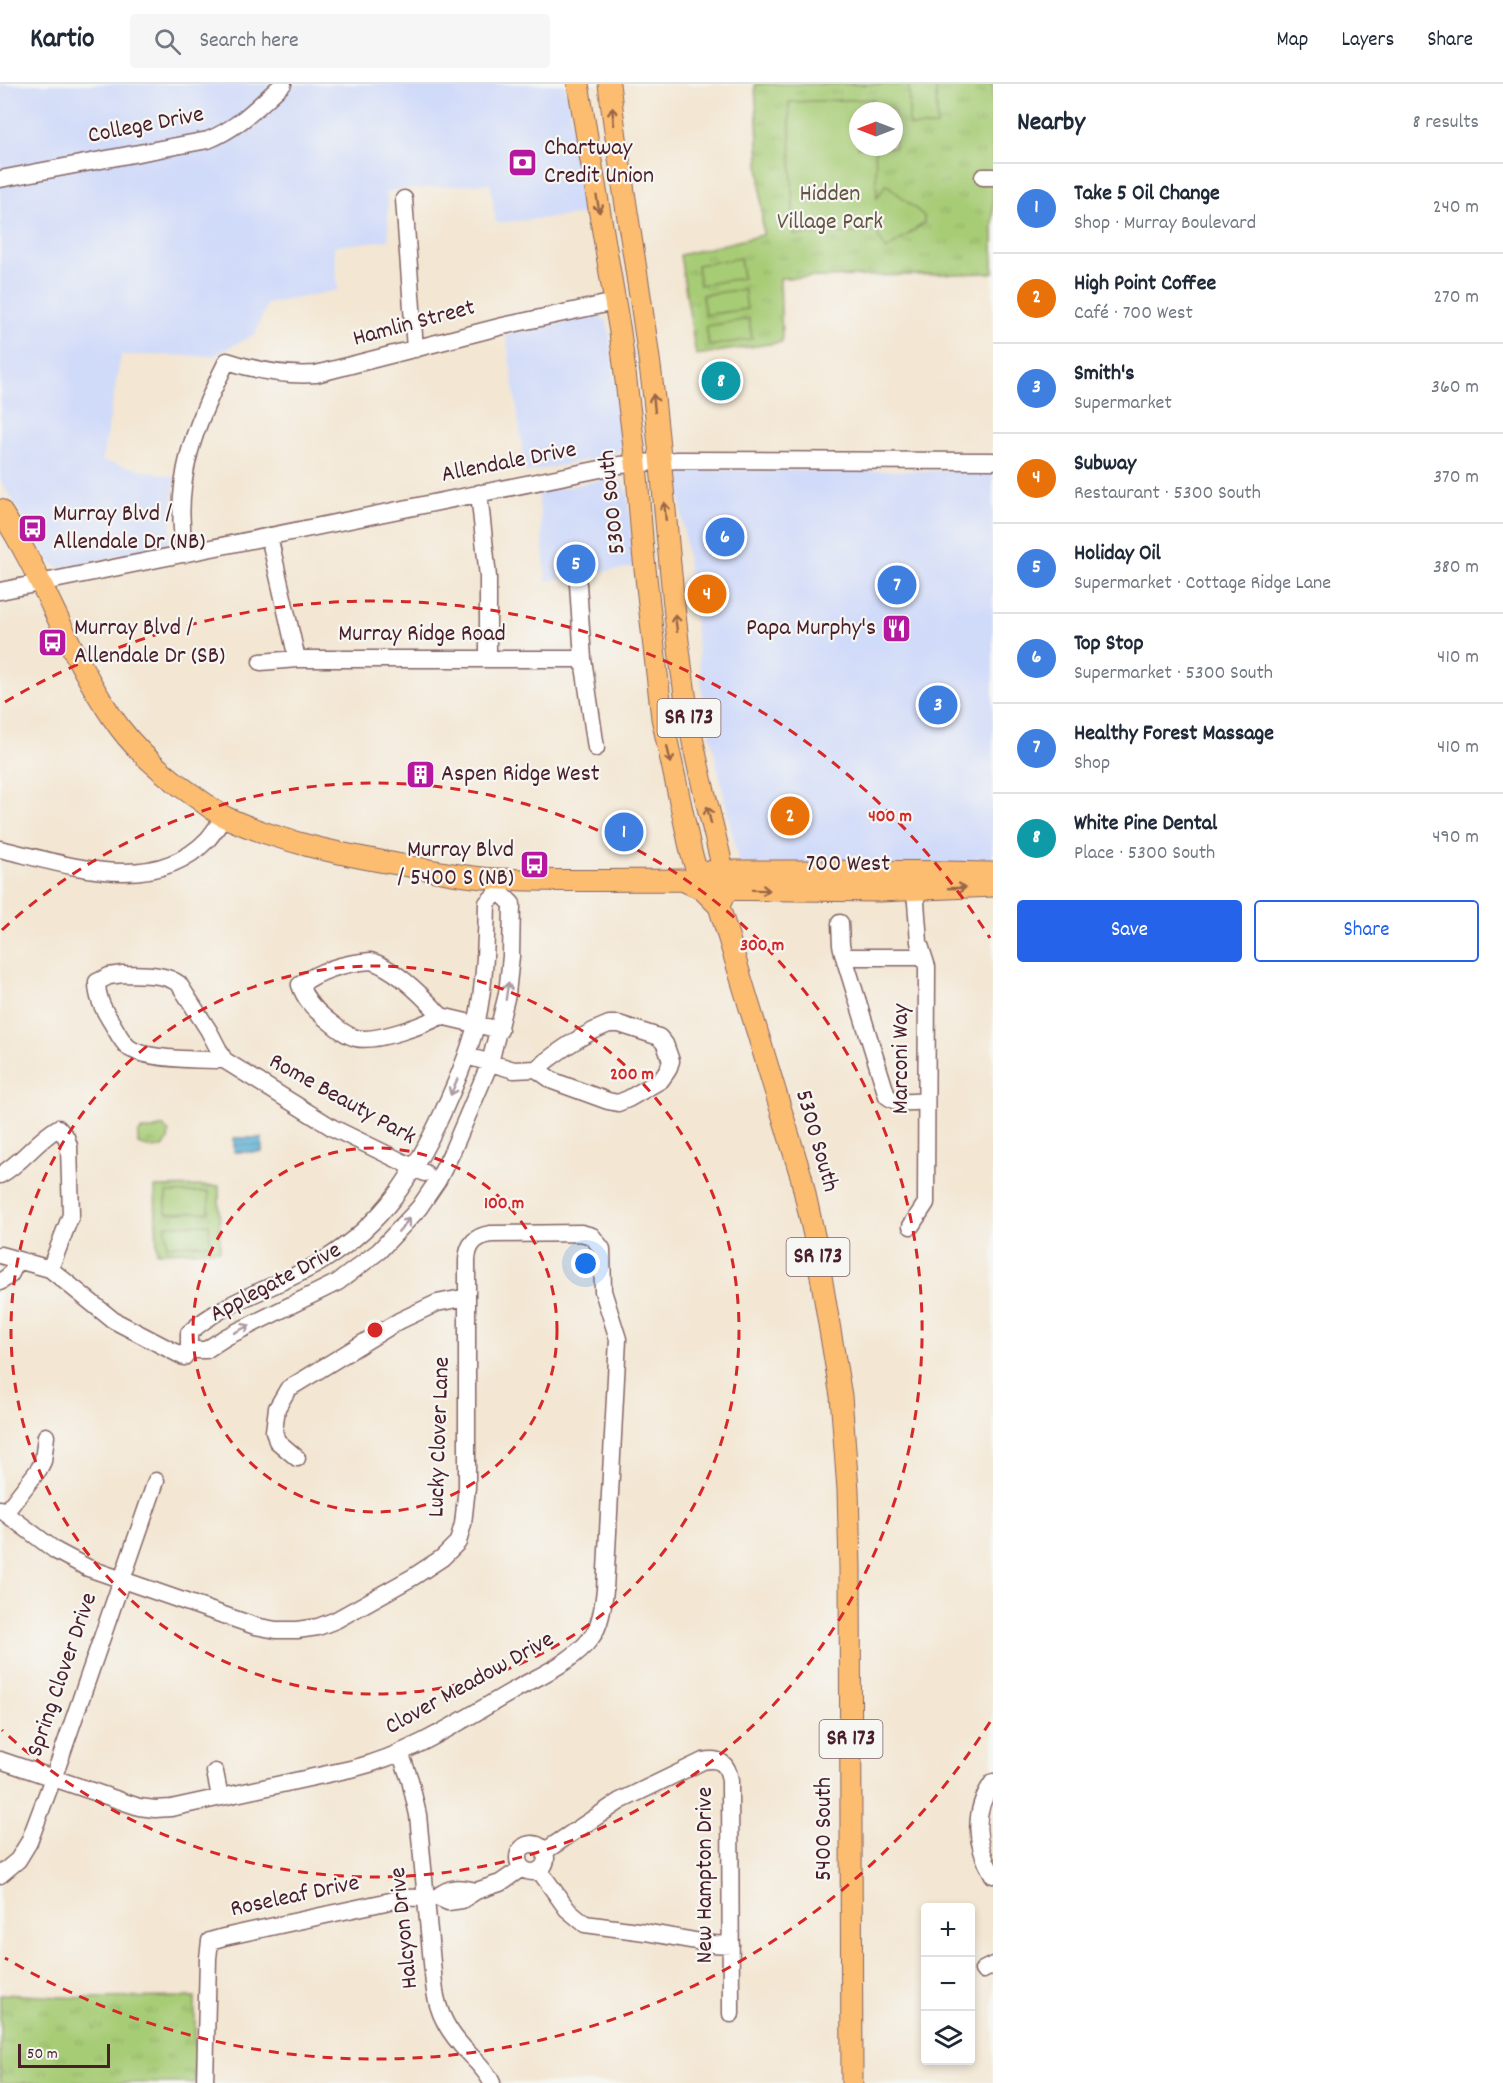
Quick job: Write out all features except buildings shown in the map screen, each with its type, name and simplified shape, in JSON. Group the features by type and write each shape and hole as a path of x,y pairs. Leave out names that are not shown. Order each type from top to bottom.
{"main road":[{"name":"5300 South","path":"578,84 615,302 636,463 643,551 662,718 694,880 723,889"},
{"name":"5300 South","path":"609,84 648,349 675,622 689,720 723,889 801,1176 815,1240 840,1396"},
{"path":"0,510 41,582 98,698 121,730 171,780 225,817 264,833 328,851 443,872 499,885 694,880 723,889"},
{"name":"700 West","path":"723,889 827,872 878,870 993,873"},
{"name":"700 West","path":"723,889 868,891 993,886"},
{"name":"5400 South","path":"840,1396 848,1491 849,1547 852,2083"}],"street":[{"name":"College Drive","path":"0,179 208,140 236,126 283,84"},
{"path":"404,199 415,349"},
{"name":"Hamlin Street","path":"185,554 181,531 181,498 188,455 206,404 227,361 267,373 316,374 503,326 615,302"},
{"name":"Allendale Drive","path":"0,591 636,463 660,461 993,461"},
{"path":"479,493 488,577 488,659"},
{"path":"269,536 297,659"},
{"path":"578,584 583,659 596,748"},
{"name":"Murray Ridge Road","path":"261,662 297,659 583,659"},
{"path":"0,849 100,870 147,871 165,867 188,855 209,837 225,817"},
{"name":"Applegate Drive","path":"499,885 512,904 509,975 500,1030 471,1111 438,1180 419,1208 391,1240 349,1275 307,1299 226,1337 206,1350 187,1354 189,1333 204,1320 311,1268 356,1237 385,1210 415,1167 467,1056 476,1025 486,953 487,903 499,885"},
{"name":"Marconi Way","path":"911,1226 927,1203 927,967 922,957 916,920 915,890"},
{"path":"840,922 840,945 887,1096 901,1102 926,1101"},
{"path":"844,957 922,957"},
{"path":"441,1016 422,1026 369,1038 356,1038 344,1033 314,1009 304,997 300,985 324,972 358,962 371,961 381,964 423,995 441,1016 500,1030"},
{"path":"123,974 172,979 179,984 209,1031 224,1060 191,1060 130,1049 102,1006 97,994 97,982 109,976 123,974"},
{"path":"467,1056 514,1070 536,1069 553,1055 596,1030 609,1024 619,1024 659,1037 669,1052 670,1061 668,1070 661,1080 628,1100 618,1102 608,1101 553,1081 536,1069"},
{"name":"Rome Beauty Park","path":"224,1060 333,1128 438,1180"},
{"path":"0,1175 14,1166 48,1134 58,1128 66,1137 69,1146 71,1215 50,1269"},
{"name":"Lucky Clover Lane","path":"3,1511 66,1558 121,1581 255,1626 276,1630 297,1630 318,1627 336,1620 413,1577 442,1558 458,1542 466,1501 468,1249 482,1236 491,1234 581,1233 589,1235 598,1242"},
{"name":"Clover Meadow Drive","path":"0,1760 147,1808 163,1809 355,1768 400,1752 561,1664 584,1645 598,1626 605,1590 618,1351 617,1333 603,1291 602,1253 598,1242"},
{"path":"0,1255 50,1269 113,1320 187,1354"},
{"path":"0,1282 10,1275 18,1260"},
{"path":"297,1458 281,1446 274,1431 277,1408 288,1389 399,1321 437,1303 467,1296"},
{"path":"3,1511 39,1469 45,1452 46,1436"},
{"name":"Spring Clover Drive","path":"0,1875 13,1865 26,1849 156,1481"},
{"name":"Halcyon Drive","path":"400,1752 417,1809 431,1897 435,1995 441,2017 451,2034 485,2071 492,2083"},
{"name":"New Hampton Drive","path":"544,1851 609,1808 703,1761 718,1760 728,1768 730,1781 731,2014"},
{"path":"215,1772 220,1797"},
{"path":"993,1782 982,1802 978,1821 979,1840 984,1860 993,1875"},
{"path":"431,1897 448,1902 462,1900 476,1891 500,1883 531,1869 545,1862 544,1851 535,1844 521,1848 518,1857 531,1869 567,1909 585,1924 731,1945"},
{"name":"Roseleaf Drive","path":"205,2083 210,1941 404,1898 431,1897"}],"shaded area":[{"path":"0,84 565,84 589,214 496,223 490,183 387,191 389,240 334,246 338,290 267,304 255,334 213,356 121,355 102,461 175,477 170,539 165,546 159,548 60,568 49,561 0,480"},
{"path":"598,316 607,321 609,332 622,440 621,449 613,454 526,473 506,334"},
{"path":"677,470 993,471 993,867 739,865 704,705"},
{"path":"612,478 623,483 627,491 634,567 546,581 538,493"}],"green space":[{"name":"Hidden Village Park","path":"755,84 993,84 993,273 780,278 782,342 696,355 680,255 763,235"},
{"path":"909,84 936,84 937,126 909,126"},
{"path":"873,99 873,102 849,102 849,156 875,156 877,198 886,184 924,216 924,223 886,250 876,232 794,235 789,102"},
{"path":"740,258 743,278 700,285 697,265"},
{"path":"744,289 747,309 705,315 702,295"},
{"path":"749,319 752,339 709,346 706,326"},
{"path":"164,1127 169,1133 168,1140 163,1147 154,1149 138,1144 138,1135 141,1130 153,1130"},
{"path":"219,1186 220,1250 157,1252 155,1187"},
{"path":"209,1192 209,1212 166,1213 166,1193"},
{"path":"209,1224 210,1244 167,1245 166,1225"},
{"path":"0,1994 84,1998 195,1997 195,2083 0,2083"}],"water":[{"path":"234,1138 262,1138 262,1152 234,1152"}],"place":[{"name":"Chartway Credit Union","path":"523,163"},
{"name":"White Pine Dental","path":"721,381"},
{"name":"Murray Blvd / Allendale Dr (NB)","path":"32,529"},
{"name":"Top Stop","path":"725,537"},
{"name":"Holiday Oil","path":"576,564"},
{"name":"Healthy Forest Massage","path":"897,585"},
{"name":"Subway","path":"707,594"},
{"name":"Papa Murphy's","path":"897,629"},
{"name":"Murray Blvd / Allendale Dr (SB)","path":"53,643"},
{"name":"Smith's","path":"938,705"},
{"name":"Aspen Ridge West","path":"420,775"},
{"name":"High Point Coffee","path":"790,816"},
{"name":"Take 5 Oil Change","path":"624,832"},
{"name":"Murray Blvd / 5400 S (NB)","path":"535,865"}]}
